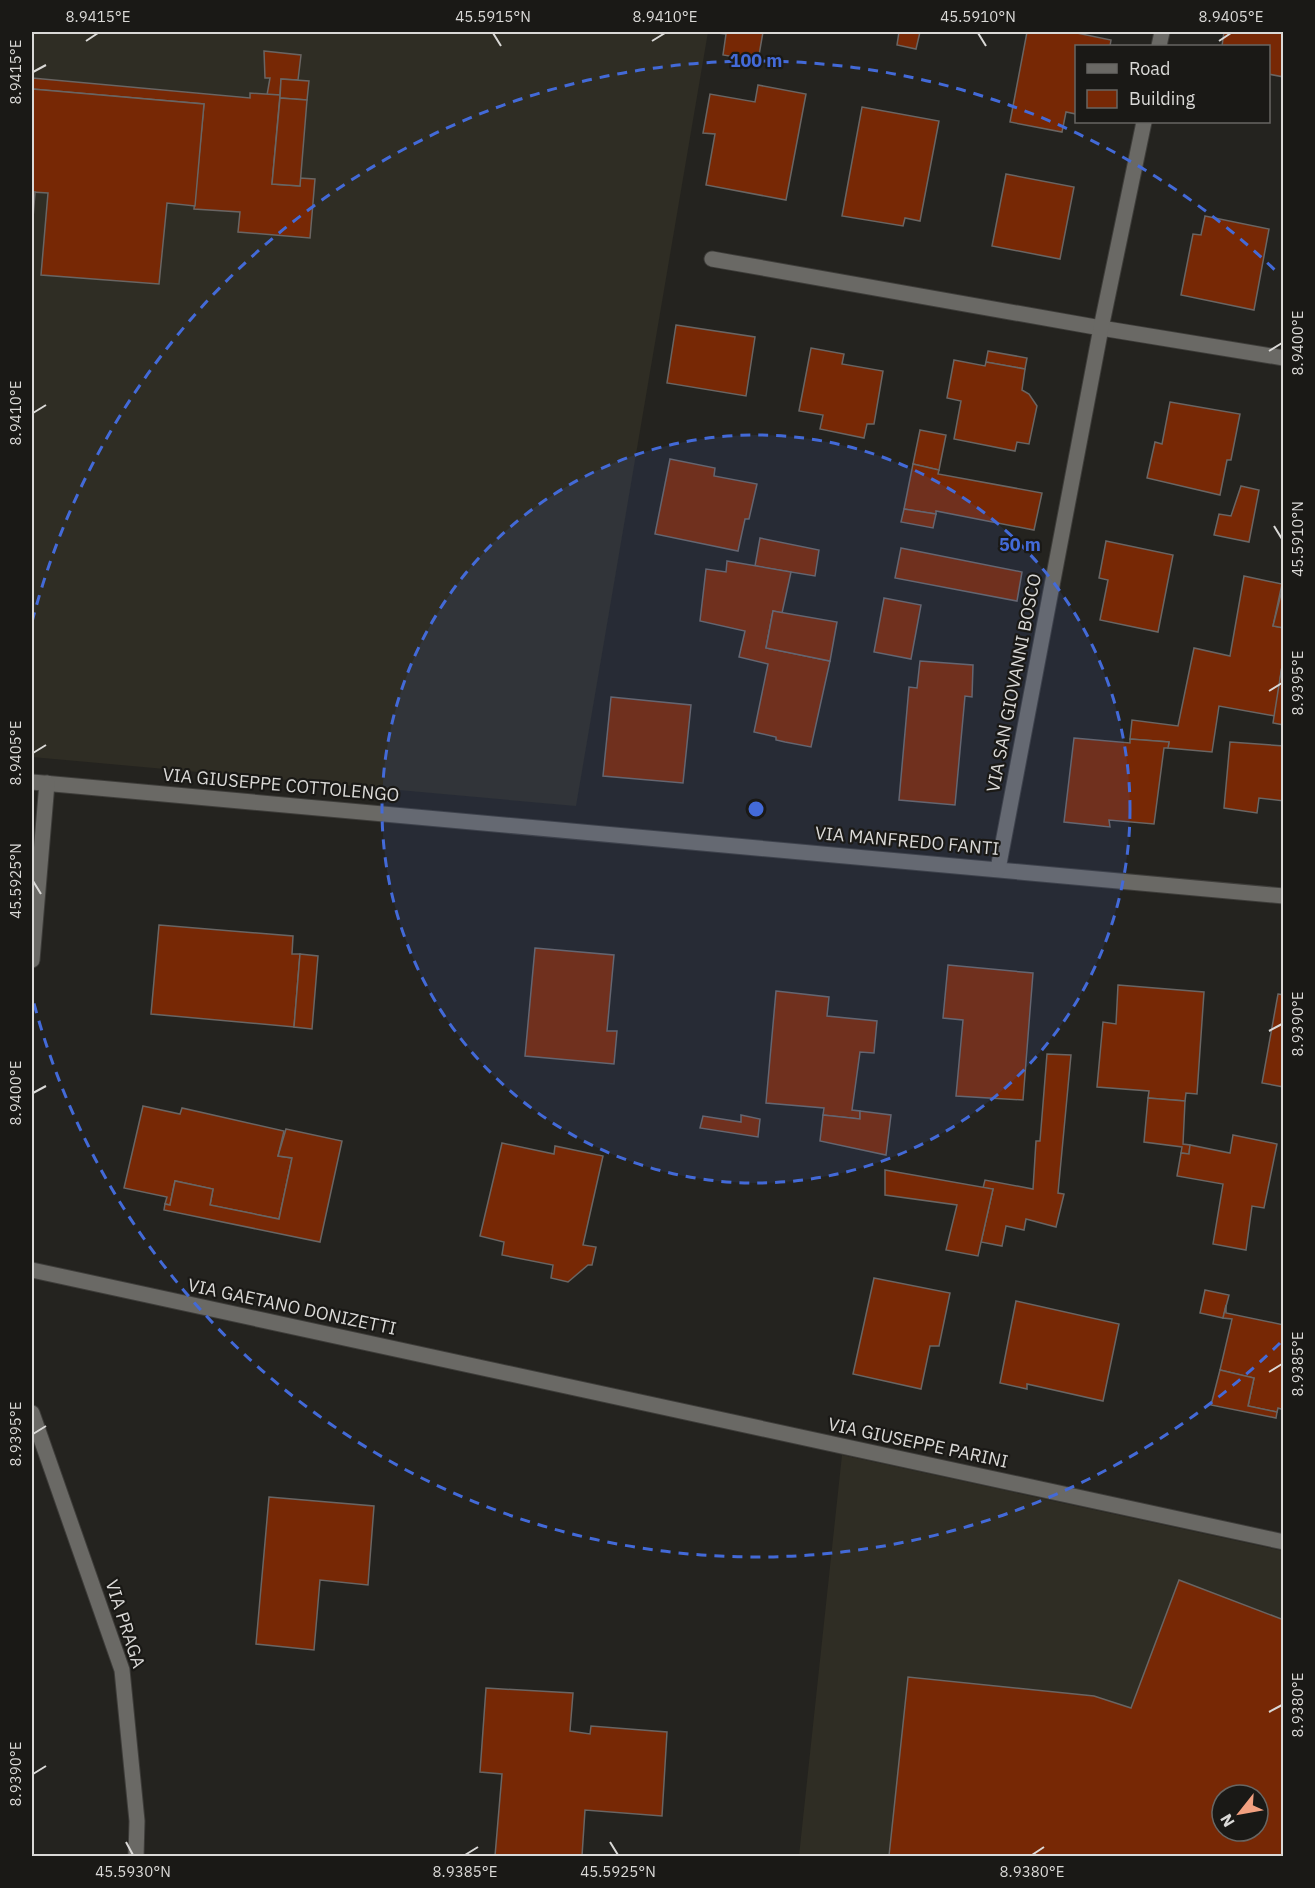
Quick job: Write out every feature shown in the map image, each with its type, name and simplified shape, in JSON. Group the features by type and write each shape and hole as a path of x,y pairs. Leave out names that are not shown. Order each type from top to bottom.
{"street":[{"name":"VIA SAN GIOVANNI BOSCO","path":"998,869 1101,328 1144,123"},
{"path":"712,259 1284,358"},
{"path":"32,960 39,782"},
{"name":"VIA GIUSEPPE COTTOLENGO","path":"39,782 527,827"},
{"name":"VIA MANFREDO FANTI","path":"527,827 1284,896"},
{"name":"VIA GAETANO DONIZETTI","path":"32,1270 545,1382"},
{"name":"VIA GIUSEPPE PARINI","path":"545,1382 1284,1542"},
{"name":"VIA PRAGA","path":"32,1418 122,1670 137,1821 136,1857"}],"shaded area":[{"path":"32,32 708,32 576,806 32,757"},
{"path":"842,1455 1283,1551 1283,1856 799,1856"}],"building":[{"path":"709,32 763,32 758,61 723,55 726,34"},
{"path":"899,32 920,32 916,49 897,45"},
{"path":"1027,32 1072,32 1111,40 1110,45 1075,45 1075,114 1066,112 1062,132 1010,122"},
{"path":"1224,32 1284,32 1284,77 1270,74 1270,45 1222,45"},
{"path":"264,51 301,55 298,80 281,79 280,95 267,95 270,78 265,78"},
{"path":"32,78 250,98 250,93 280,95 272,184 300,186 300,178 315,179 310,238 238,232 240,212 194,209 204,104 32,89"},
{"path":"281,79 309,81 307,100 280,98"},
{"path":"758,85 806,94 786,200 706,185 715,134 703,133 710,94 755,102"},
{"path":"32,89 204,104 195,206 167,203 159,284 41,275 48,193 32,192"},
{"path":"280,98 307,100 300,186 272,184"},
{"path":"862,107 939,121 920,221 905,218 903,226 842,216"},
{"path":"1006,174 1074,187 1060,259 992,246"},
{"path":"32,192 35,192 32,231"},
{"path":"1205,216 1269,229 1254,310 1181,295 1193,234 1201,235"},
{"path":"676,325 755,337 746,396 667,383"},
{"path":"811,348 844,354 842,364 883,371 874,424 867,424 864,438 820,429 823,415 799,411"},
{"path":"988,351 1027,358 1025,369 986,362"},
{"path":"954,360 985,366 986,362 1025,369 1022,390 1029,394 1037,406 1029,444 1017,442 1015,451 954,439 961,401 947,398"},
{"path":"1170,402 1240,414 1231,460 1227,460 1220,495 1147,478 1155,442 1162,444"},
{"path":"920,430 946,435 939,470 913,464"},
{"path":"670,459 715,468 714,476 757,484 749,519 745,519 738,551 655,534"},
{"path":"913,464 939,470 938,474 1042,493 1034,530 936,511 936,514 904,509"},
{"path":"1241,486 1259,490 1249,542 1214,535 1219,514 1231,516"},
{"path":"904,509 936,514 933,528 901,522"},
{"path":"760,538 819,550 815,576 755,566"},
{"path":"1106,541 1173,555 1158,632 1100,620 1108,580 1099,578"},
{"path":"901,548 1022,572 1017,601 895,578"},
{"path":"727,561 791,572 782,613 773,611 766,648 830,661 811,747 776,740 776,737 754,732 768,664 739,657 745,631 700,621 706,569 726,572"},
{"path":"1244,576 1282,584 1273,626 1284,628 1284,666 1282,666 1275,716 1219,706 1212,752 1168,748 1169,742 1130,739 1132,720 1178,726 1194,648 1230,656"},
{"path":"1284,582 1284,628 1273,626"},
{"path":"884,598 921,605 911,659 874,652"},
{"path":"773,611 837,622 830,661 766,648"},
{"path":"920,661 973,665 972,697 965,696 955,805 899,800 909,687 917,688"},
{"path":"1282,666 1284,666 1284,725 1273,723"},
{"path":"611,697 691,705 683,783 603,776"},
{"path":"1074,738 1130,743 1130,739 1169,742 1168,748 1164,748 1154,824 1109,820 1110,827 1064,822"},
{"path":"1230,742 1284,746 1284,801 1259,798 1257,813 1224,808"},
{"path":"159,925 293,936 292,954 300,954 294,1027 151,1014"},
{"path":"535,948 614,955 607,1031 617,1031 614,1064 525,1056"},
{"path":"300,954 318,956 312,1029 294,1027"},
{"path":"948,965 1033,973 1023,1100 956,1096 963,1020 943,1018"},
{"path":"1118,985 1204,992 1197,1094 1186,1093 1185,1101 1148,1098 1149,1091 1097,1087 1103,1022 1116,1024"},
{"path":"776,991 829,997 827,1016 877,1021 874,1053 860,1052 852,1110 860,1111 860,1119 823,1115 824,1108 766,1103"},
{"path":"1278,994 1284,995 1284,1087 1262,1083"},
{"path":"1047,1054 1071,1055 1058,1193 1064,1194 1056,1227 1026,1219 1024,1230 1006,1226 1002,1246 981,1242 993,1189 983,1188 985,1180 1033,1189 1036,1141 1040,1141"},
{"path":"1148,1098 1185,1101 1183,1144 1190,1145 1189,1154 1181,1153 1182,1147 1144,1142"},
{"path":"143,1106 180,1114 182,1108 284,1131 278,1156 292,1158 279,1219 210,1205 213,1189 175,1181 170,1205 165,1204 167,1197 124,1188"},
{"path":"860,1111 891,1115 886,1155 820,1141 823,1115 860,1119"},
{"path":"741,1115 760,1119 758,1137 700,1128 703,1116 741,1122"},
{"path":"286,1129 342,1141 320,1242 164,1210 165,1204 170,1205 175,1181 213,1189 210,1205 279,1219 292,1158 278,1156"},
{"path":"1233,1135 1277,1144 1264,1208 1252,1206 1246,1250 1213,1244 1223,1184 1177,1176 1181,1153 1189,1154 1190,1145 1230,1153"},
{"path":"502,1143 554,1154 555,1146 603,1156 583,1245 596,1247 592,1265 588,1265 568,1282 551,1278 553,1265 502,1255 504,1242 480,1236"},
{"path":"885,1170 993,1189 978,1256 946,1250 957,1205 885,1195"},
{"path":"874,1278 950,1293 939,1346 930,1346 921,1389 853,1374"},
{"path":"1205,1290 1229,1295 1223,1318 1200,1313"},
{"path":"1016,1301 1119,1324 1103,1401 1027,1384 1027,1389 1000,1383"},
{"path":"1226,1305 1226,1313 1284,1325 1284,1410 1278,1408 1277,1412 1248,1406 1254,1378 1220,1370 1232,1319 1223,1318"},
{"path":"1220,1370 1254,1378 1248,1406 1277,1412 1276,1418 1211,1405"},
{"path":"269,1497 374,1506 368,1585 320,1580 314,1650 256,1644"},
{"path":"1179,1580 1284,1620 1284,1856 889,1856 908,1677 1094,1696 1131,1708"},
{"path":"486,1688 573,1693 570,1731 590,1734 591,1726 667,1732 662,1816 585,1810 582,1856 495,1856 502,1774 480,1772"}]}
